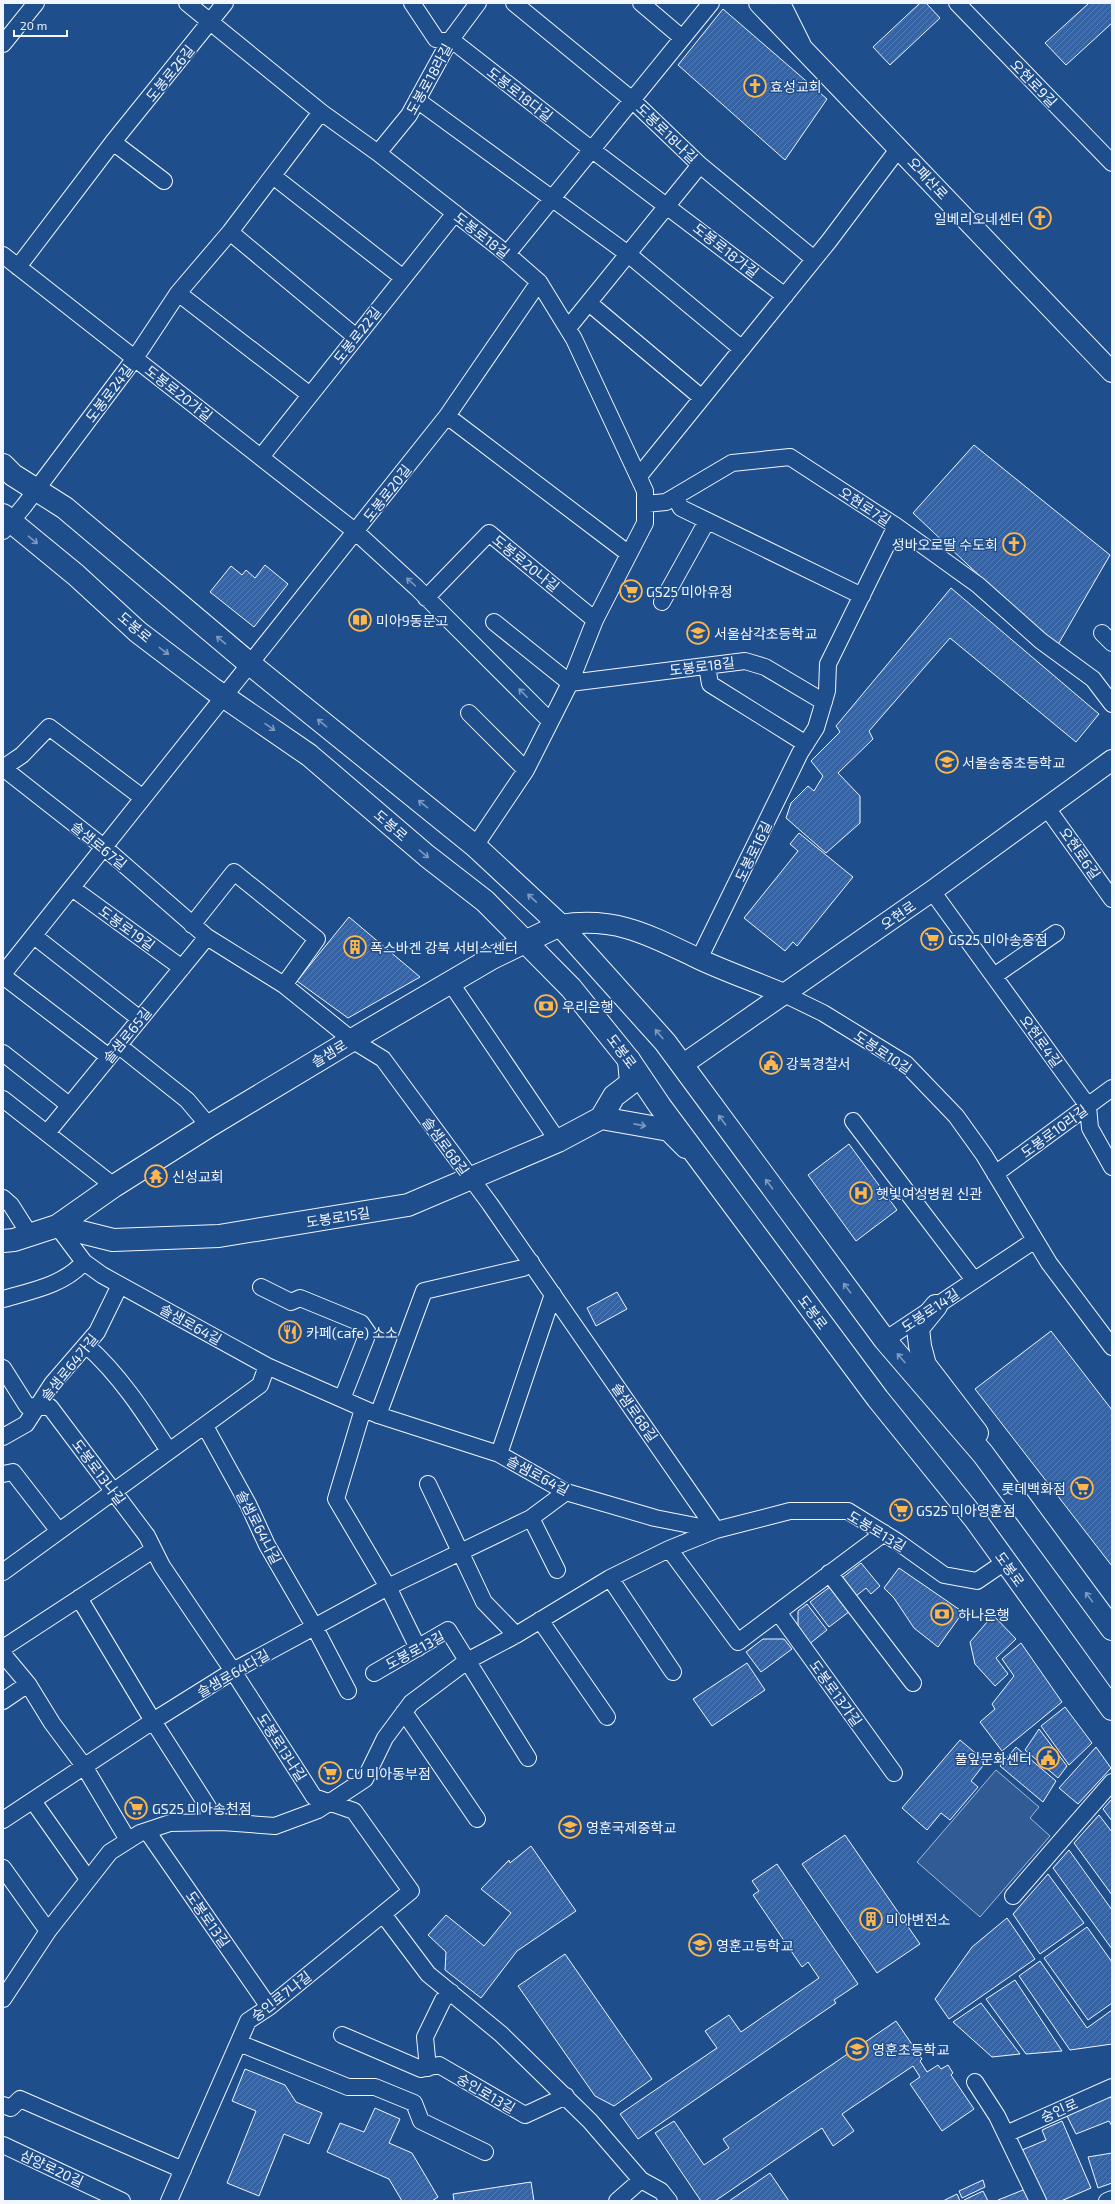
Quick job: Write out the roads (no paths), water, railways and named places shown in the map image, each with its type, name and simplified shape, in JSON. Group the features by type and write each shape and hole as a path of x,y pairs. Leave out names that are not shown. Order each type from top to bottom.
{"main road":[{"path":"3,466 13,475 65,508 250,664 475,846 560,925 653,1028 885,1340 983,1454 1112,1629"},
{"name":"도봉로","path":"6,523 76,575 138,632 309,755 427,856 486,901 571,988 630,1060 698,1158 878,1399 975,1519 1112,1709"},
{"name":"솔샘로","path":"3,1241 14,1240 57,1226 114,1186 209,1126 352,1040 450,982 526,941 560,925"},
{"path":"630,1060 631,1083 614,1096 601,1118 669,1130 698,1158"},
{"name":"도봉로15길","path":"57,1226 113,1240 219,1236 408,1205 558,1140 601,1118"},
{"path":"936,1306 918,1328 920,1346 925,1365 992,1453 1030,1516"}],"street":[{"path":"3,44 36,3"},
{"name":"도봉로18길","path":"187,3 322,112 378,153 507,254 539,282 568,328 645,491 645,523 595,620 570,682 526,770 475,846"},
{"name":"도봉로26길","path":"18,267 113,142 225,3"},
{"name":"도봉로18다길","path":"412,3 436,39 458,45 591,149"},
{"name":"도봉로18라길","path":"378,153 410,115 448,42 478,3"},
{"path":"514,3 631,99"},
{"path":"641,3 681,37"},
{"path":"507,254 681,37 711,3"},
{"name":"오패산로","path":"760,3 1112,372"},
{"path":"782,3 808,54"},
{"name":"오현로9길","path":"956,3 1112,163"},
{"name":"도봉로18나길","path":"568,328 700,165 631,99"},
{"path":"417,100 628,254 742,348"},
{"name":"도봉로24길","path":"6,523 36,490 135,358 178,293 230,232 322,112"},
{"path":"113,142 164,181"},
{"path":"639,476 814,260 899,148"},
{"path":"591,149 667,205"},
{"path":"700,165 814,260"},
{"path":"273,176 402,277"},
{"name":"도봉로18가길","path":"667,205 785,296"},
{"name":"도봉로22길","path":"261,457 454,213"},
{"path":"230,232 356,336"},
{"name":"도봉로20가길","path":"3,255 356,532"},
{"name":"도봉로20길","path":"224,695 356,532 447,416 539,282"},
{"path":"178,293 310,395"},
{"path":"589,303 702,398"},
{"path":"447,416 629,554"},
{"name":"오현로7길","path":"645,504 666,502 732,463 790,457 896,526 978,585 1041,641 1092,679 1112,704"},
{"path":"675,497 682,508 706,521 862,596"},
{"path":"662,602 706,521"},
{"name":"도봉로16길","path":"699,959 806,744 816,728 827,691 828,664 896,526"},
{"path":"356,532 426,598 550,721"},
{"name":"도봉로20나길","path":"426,598 489,533 595,620"},
{"path":"494,622 570,682"},
{"name":"도봉로18길","path":"570,682 745,661 765,668 824,702"},
{"path":"707,666 710,684 806,744"},
{"path":"209,1126 187,1100 3,975 105,848 224,695"},
{"path":"469,713 526,770"},
{"name":"솔샘로67길","path":"143,798 49,727 22,755 3,768 105,848 207,937 284,985 352,1040"},
{"name":"오현로","path":"682,1065 932,891 1112,760"},
{"name":"오현로6길","path":"1047,808 1112,899"},
{"path":"192,925 234,872 317,939 284,985"},
{"name":"도봉로19길","path":"72,888 182,968"},
{"name":"오현로4길","path":"932,891 1088,1106"},
{"name":"도봉로10길","path":"560,925 597,923 640,931 699,959 784,994 823,1013 906,1064 956,1116 995,1174 1049,1263 1112,1347"},
{"path":"994,976 1056,933"},
{"path":"34,936 140,1019"},
{"name":"솔샘로65길","path":"47,1133 207,937"},
{"path":"450,982 558,1140"},
{"name":"솔샘로68길","path":"352,1040 383,1059 531,1262 716,1530"},
{"path":"3,1052 69,1105"},
{"name":"도봉로10라길","path":"995,1174 1112,1088"},
{"path":"3,1099 114,1186"},
{"path":"1088,1106 1090,1128 1112,1168"},
{"name":"도봉로14길","path":"853,1121 974,1280"},
{"path":"3,1198 11,1205 30,1235"},
{"name":"솔샘로64길","path":"57,1226 84,1262 120,1285 267,1366 370,1412 499,1454 566,1492 655,1518 716,1530"},
{"name":"도봉로14길","path":"885,1340 1035,1240"},
{"path":"3,1299 44,1288 75,1273 84,1262"},
{"path":"418,1648 388,1587 336,1499 370,1412 424,1290 523,1268 531,1262"},
{"name":"솔샘로64가길","path":"3,1436 26,1424 52,1384 97,1332 120,1285"},
{"path":"261,1288 291,1302 300,1298 361,1323 368,1333 342,1399"},
{"path":"499,1454 553,1294"},
{"path":"86,1345 106,1363 151,1423 169,1452"},
{"path":"4,1569 113,1490 206,1426 260,1385 267,1366"},
{"path":"3,1368 27,1406 37,1407"},
{"name":"도봉로13나길","path":"37,1407 50,1407 147,1536 162,1566 233,1671 314,1797 354,1811 411,1891 383,1914"},
{"name":"솔샘로64나길","path":"206,1426 248,1504 267,1545 314,1626"},
{"path":"3,1474 13,1472 21,1479 58,1530"},
{"path":"428,1484 484,1602 516,1634"},
{"name":"솔샘로64다길","path":"3,1820 153,1721 233,1671 388,1587 531,1518 566,1492"},
{"name":"도봉로13길","path":"3,1999 48,1931 110,1852 128,1840 147,1831 170,1823 209,1822 275,1826 318,1810 365,1779 385,1738 411,1703 467,1661 516,1634 610,1578 669,1549 716,1530 790,1511 848,1511 884,1533 944,1575 976,1581 1005,1562"},
{"path":"531,1518 558,1570"},
{"path":"669,1549 738,1642 884,1533"},
{"path":"3,1648 154,1550"},
{"path":"829,1573 913,1683"},
{"path":"610,1578 673,1672"},
{"path":"79,1598 153,1721 208,1807 209,1822"},
{"name":"도봉로13가길","path":"778,1612 894,1773"},
{"path":"540,1620 607,1717"},
{"path":"314,1626 348,1691"},
{"name":"도봉로13길","path":"374,1673 448,1630 528,1758"},
{"path":"3,1654 28,1684 52,1723 84,1766 128,1840"},
{"path":"3,1701 28,1684"},
{"path":"404,1712 477,1819"},
{"path":"1013,1896 1112,1782"},
{"path":"33,1801 88,1879"},
{"name":"도봉로13길","path":"147,1831 269,2007"},
{"path":"3,1868 48,1931"},
{"path":"383,1914 428,1974 501,2034 590,2121 641,2180 661,2192 669,2201"},
{"name":"숭인로7나길","path":"170,2201 248,2021 269,2007 383,1914"},
{"path":"428,2068 425,2037 443,2000 451,1992"},
{"name":"숭인로13길","path":"342,2035 421,2069 439,2065 524,2115 566,2096"},
{"path":"239,2043 348,2087 375,2087 414,2103 422,2121 485,2152"},
{"path":"975,2082 1006,2134 1038,2201"},
{"name":"숭인로","path":"1006,2134 1112,2087"},
{"path":"3,2105 11,2108 20,2099 183,2170"},
{"name":"삼양로20길","path":"3,2146 122,2201"},
{"path":"617,2201 641,2180"},
{"path":"1107,2201 1112,2199"}],"place":[{"name":"효성교회","path":"755,86"},
{"name":"일베리오네센터","path":"1040,218"},
{"name":"성바오로딸 수도회","path":"1014,544"},
{"name":"GS25 미아유정","path":"631,591"},
{"name":"미아9동문고","path":"360,620"},
{"name":"서울삼각초등학교","path":"698,633"},
{"name":"서울송중초등학교","path":"947,762"},
{"name":"GS25 미아송중점","path":"932,939"},
{"name":"폭스바겐 강북 서비스센터","path":"355,947"},
{"name":"우리은행","path":"546,1006"},
{"name":"강북경찰서","path":"771,1063"},
{"name":"신성교회","path":"156,1176"},
{"name":"햇빛여성병원 신관","path":"861,1193"},
{"name":"카페(cafe) 소소","path":"290,1332"},
{"name":"롯데백화점","path":"1082,1488"},
{"name":"GS25 미아영훈점","path":"901,1510"},
{"name":"하나은행","path":"942,1614"},
{"name":"풀잎문화센터","path":"1048,1758"},
{"name":"CU 미아동부점","path":"330,1773"},
{"name":"GS25 미아송천점","path":"136,1808"},
{"name":"영훈국제중학교","path":"570,1827"},
{"name":"미아변전소","path":"871,1919"},
{"name":"영훈고등학교","path":"700,1945"},
{"name":"영훈초등학교","path":"857,2049"}]}
